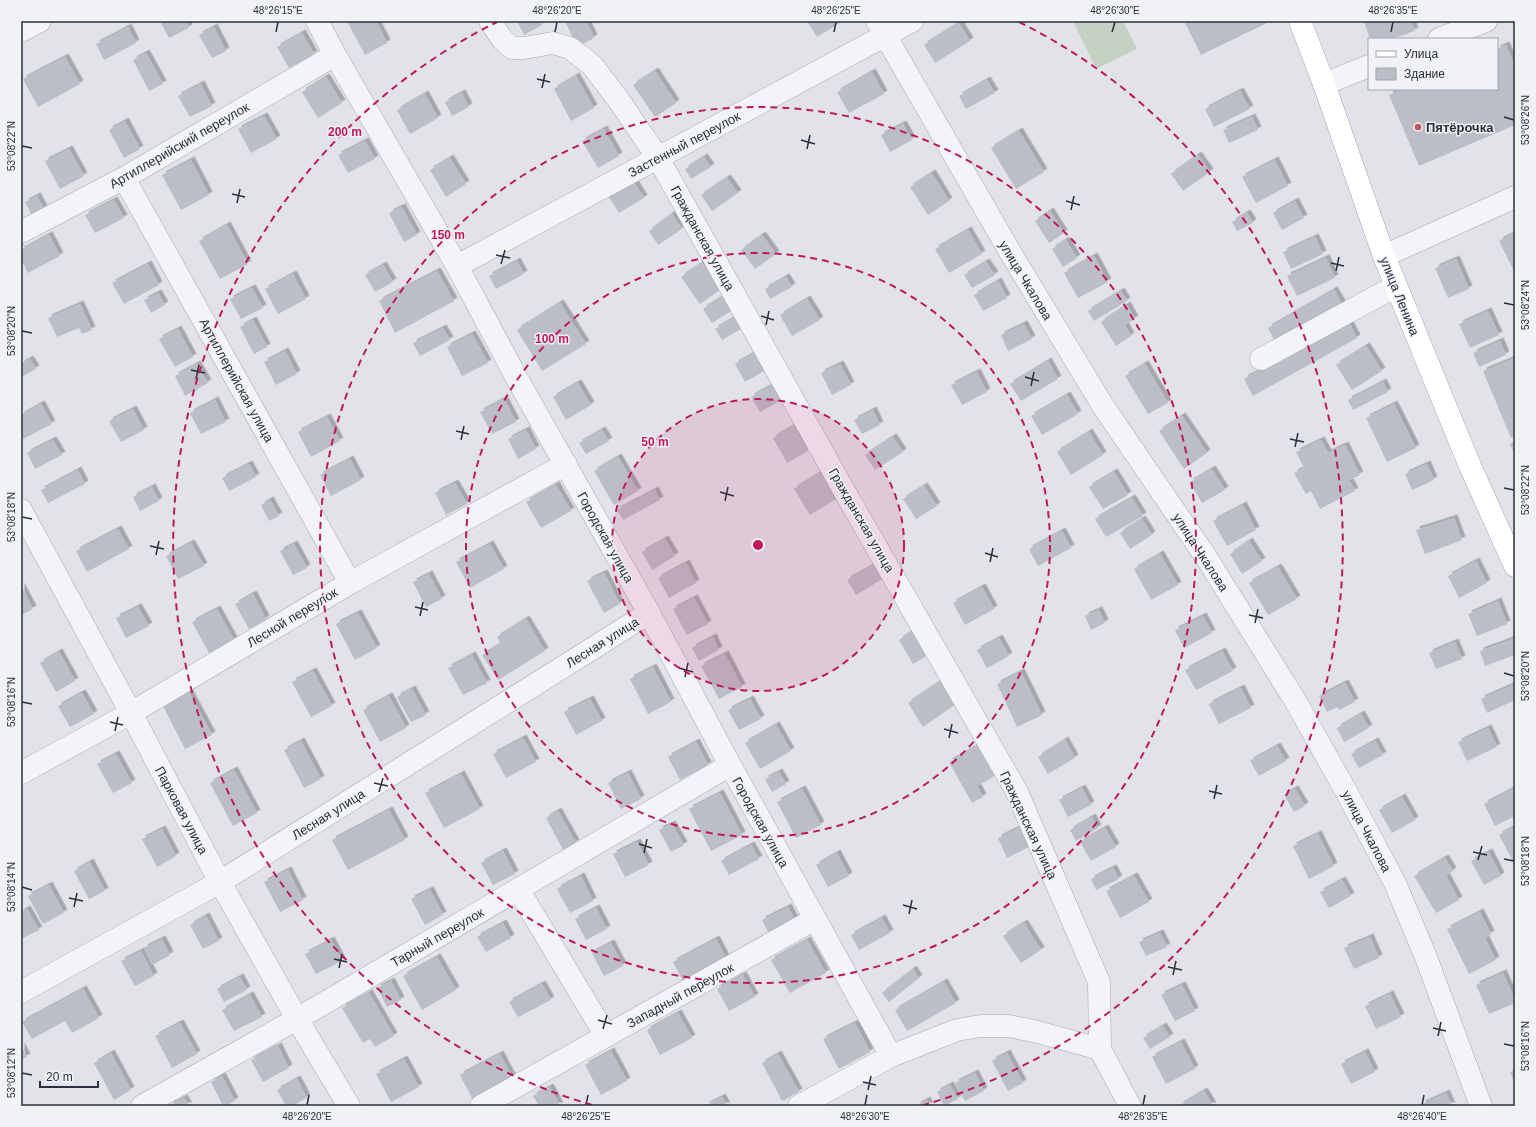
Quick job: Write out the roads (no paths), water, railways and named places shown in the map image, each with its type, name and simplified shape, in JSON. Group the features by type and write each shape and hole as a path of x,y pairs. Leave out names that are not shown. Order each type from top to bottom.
{"main road":[{"name":"улица Ленина","path":"1300,21 1324,84 1384,256 1470,466 1515,566"}],"street":[{"path":"21,31 40,21"},
{"name":"Городская улица","path":"317,21 335,55 457,266 520,384 566,464 891,1056"},
{"name":"Гражданская улица","path":"490,21 502,39 512,48 524,48 553,43 570,48 592,65 620,102 658,158 846,494 1017,792 1100,982 1100,1049 1130,1106"},
{"name":"Застенный переулок","path":"457,266 658,158 882,28 912,21"},
{"path":"1443,38 1486,21"},
{"name":"улица Чкалова","path":"882,28 1010,252 1102,406 1206,558 1296,702 1340,780 1395,884 1427,960 1481,1106"},
{"name":"Артиллерийский переулок","path":"21,232 124,178 335,55"},
{"path":"1324,84 1368,66"},
{"name":"Артиллерийская улица","path":"124,178 350,583"},
{"path":"1384,256 1515,197"},
{"path":"1261,359 1396,286"},
{"name":"Лесной переулок","path":"21,773 131,713 350,583 566,464"},
{"name":"Парковая улица","path":"21,510 131,713 220,882 297,1019 349,1106"},
{"name":"Лесная улица","path":"21,992 220,882 648,613"},
{"name":"Тарный переулок","path":"142,1106 297,1019 730,765"},
{"path":"518,889 606,1036"},
{"name":"Западный переулок","path":"481,1106 815,919"},
{"path":"799,1106 891,1056 958,1030 981,1026 1008,1026 1034,1031 1100,1049"}],"place":[{"name":"Пятёрочка","path":"1418,127"}]}
